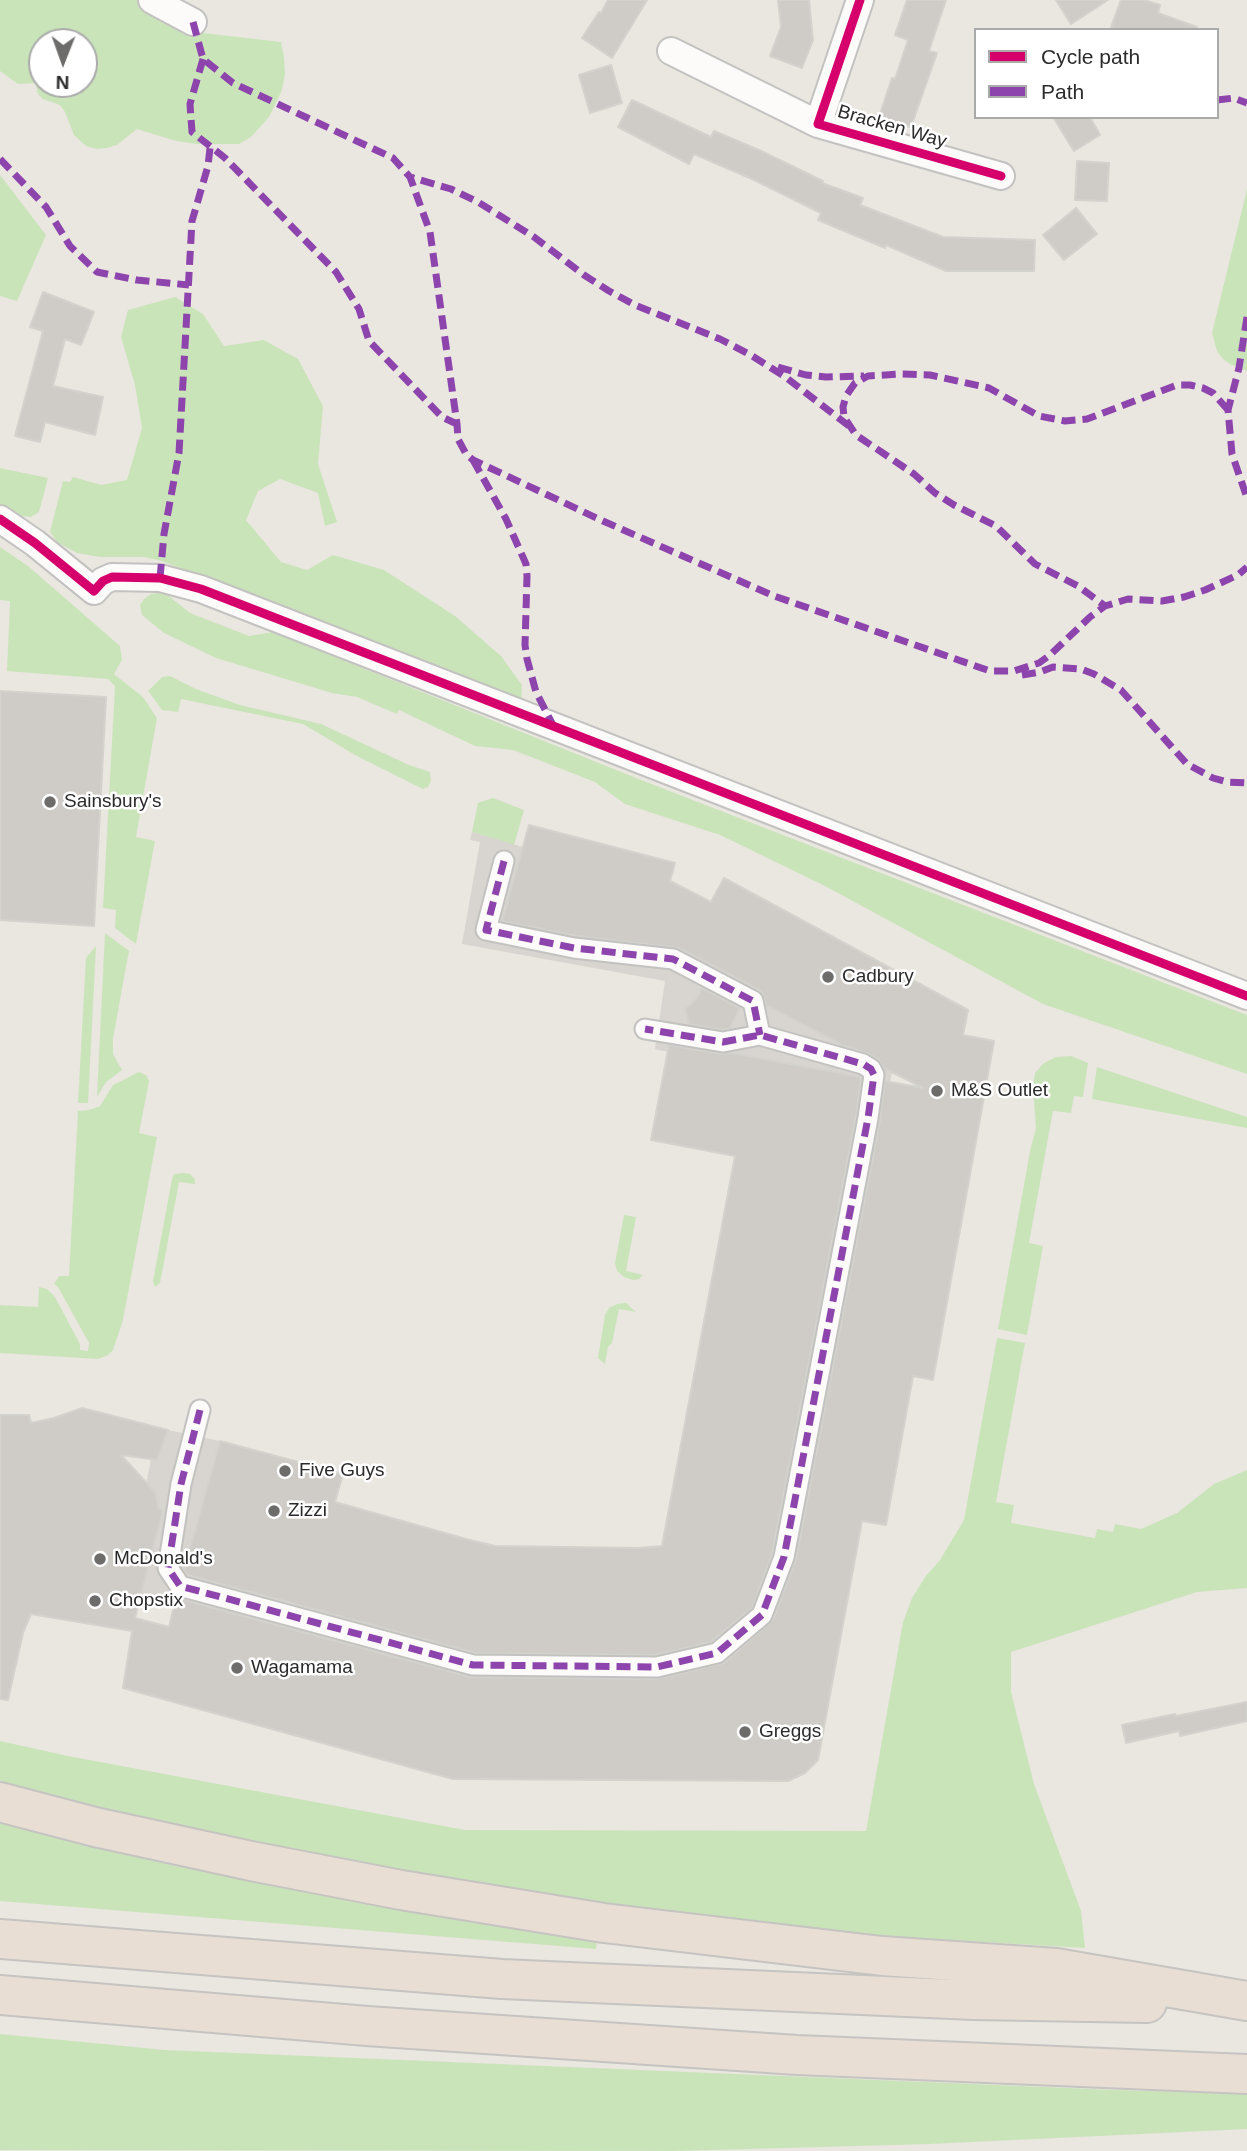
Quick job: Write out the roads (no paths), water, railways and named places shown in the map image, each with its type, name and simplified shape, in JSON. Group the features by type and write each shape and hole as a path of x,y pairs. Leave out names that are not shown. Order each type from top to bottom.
{"highway":[{"path":"0,1802 95,1827 250,1861 401,1890 591,1921 882,1956 1056,1968 1247,2003"},
{"path":"0,1939 502,1979 974,2000 1247,2003"},
{"path":"0,1995 367,2026 769,2053 1247,2074"}],"street":[{"path":"152,0 193,22"},
{"name":"Bracken Way","path":"860,0 818,124 1001,176"},
{"path":"671,51 818,124"},
{"path":"0,519 35,543 94,591 103,581 112,577 160,578 201,589 1247,996"},
{"path":"504,861 486,930 575,948 673,959 753,1001 760,1035"},
{"path":"200,1410 181,1484 168,1568 180,1586 472,1665 657,1667 717,1653 762,1615 784,1557 874,1075 871,1069 863,1064 760,1035 723,1042 645,1029"}],"place":[{"name":"Sainsbury's","path":"50,802"},
{"name":"Cadbury","path":"828,977"},
{"name":"M&S Outlet","path":"937,1091"},
{"name":"Five Guys","path":"285,1471"},
{"name":"Zizzi","path":"274,1511"},
{"name":"McDonald's","path":"100,1559"},
{"name":"Chopstix","path":"95,1601"},
{"name":"Wagamama","path":"237,1668"},
{"name":"Greggs","path":"745,1732"}]}
